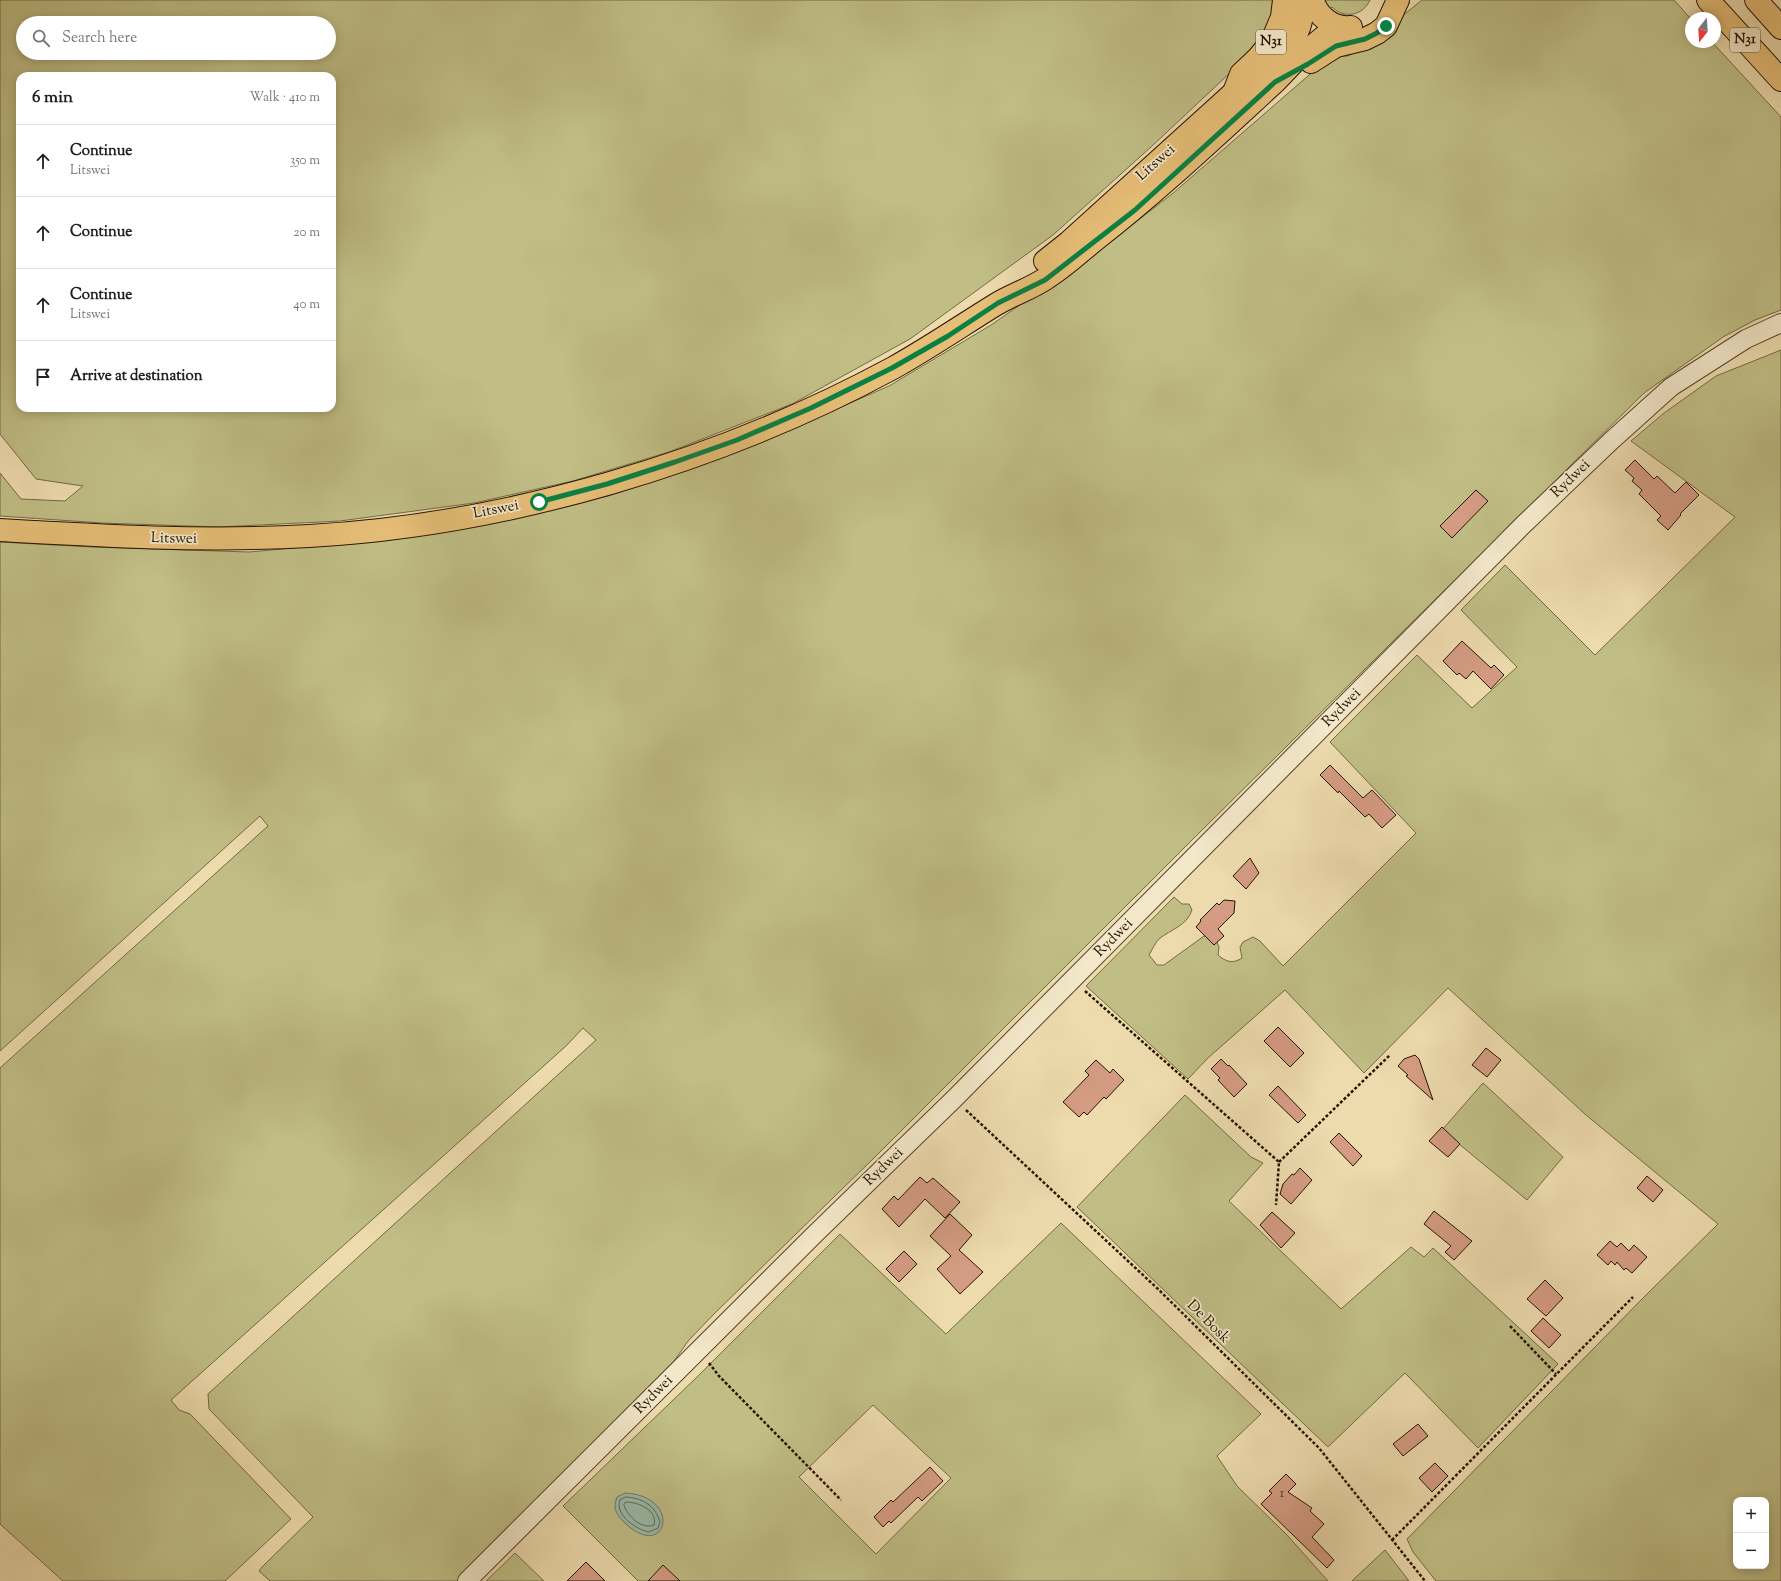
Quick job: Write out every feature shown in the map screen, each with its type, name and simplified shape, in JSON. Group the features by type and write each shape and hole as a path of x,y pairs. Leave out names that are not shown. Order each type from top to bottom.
{"main road":[{"name":"N31","path":"1234,92 1241,74 1258,58 1272,41 1282,17 1284,0"},
{"path":"1306,5 1317,10 1324,18 1337,26 1345,28 1356,27 1372,21 1381,8 1383,0"},
{"path":"1275,82 1308,64 1336,46 1365,39 1377,33 1386,26 1398,0"},
{"name":"N31","path":"1708,0 1781,80"},
{"name":"N31","path":"1756,0 1781,28"},
{"path":"1768,0 1781,9"},
{"name":"Litswei","path":"998,303 1036,268 1069,242 1293,39 1298,32 1306,5"},
{"name":"Litswei","path":"0,530 143,538 230,540 312,536 386,529 539,502 607,484 737,440 811,408 892,368 948,336 998,303 1045,280 1135,210 1275,82 1296,60 1337,26"}],"street":[{"name":"Rydwei","path":"467,1581 814,1234 954,1099 1511,538 1611,441 1671,387 1746,339 1781,323"}],"path":[{"path":"1073,980 1279,1162"},
{"path":"1276,1205 1279,1162 1390,1055"},
{"name":"De Bosk","path":"954,1099 1158,1289 1319,1448 1424,1581"},
{"path":"1392,1540 1633,1297"},
{"path":"1510,1326 1556,1374"},
{"path":"698,1351 718,1376 841,1500"}],"shaded area":[{"path":"0,0 1280,0 1278,16 1247,57 1151,147 1053,235 910,339 792,404 669,452 573,481 474,503 340,521 219,527 102,523 0,516 0,473 21,499 65,501 83,486 36,479 0,434"},
{"path":"1324,0 1370,0 1363,10 1353,14 1347,14 1337,11 1332,7 1329,10"},
{"path":"1422,0 1674,0 1685,12 1685,48 1718,48 1781,117 1781,310 1755,320 1723,337 1644,393 1196,836 876,1156 715,1313 689,1340 674,1361 469,1567 458,1581 270,1581 259,1571 313,1517 209,1409 208,1394 596,1040 583,1028 566,1046 171,1400 179,1410 190,1414 291,1519 225,1581 63,1581 0,1524 0,1068 268,826 260,816 0,1051 0,542 92,547 249,552 360,542 455,529 608,496 694,467 889,386 991,325 1102,248 1172,194 1331,56 1348,56 1381,38 1401,17"},
{"path":"1781,350 1781,1581 1436,1581 1413,1552 1407,1539 1645,1296 1718,1224 1586,1115 1448,988 1364,1073 1285,990 1208,1058 1188,1079 1086,986 1174,897 1182,904 1189,904 1192,910 1183,924 1159,939 1155,945 1149,955 1157,965 1164,965 1204,936 1216,940 1219,947 1218,955 1227,961 1233,962 1242,958 1240,947 1243,942 1253,937 1260,941 1283,966 1416,833 1330,742 1417,655 1472,708 1517,667 1461,610 1505,565 1595,655 1735,517 1631,441 1664,413 1716,376"},
{"path":"1483,1083 1563,1157 1527,1200 1442,1130"},
{"path":"1185,1095 1251,1157 1263,1163 1229,1201 1341,1309 1411,1247 1424,1257 1433,1248 1558,1364 1478,1448 1405,1373 1328,1447 1077,1207"},
{"path":"1061,1223 1261,1414 1217,1456 1237,1486 1287,1535 1328,1581 638,1581 563,1506 696,1378 840,1234 946,1334","holes":["873,1405 951,1478 876,1554 799,1477"]},
{"path":"1385,1550 1409,1581 1352,1581 1355,1578"},
{"path":"515,1553 544,1581 486,1581"}],"water":[{"path":"625,1493 644,1497 656,1505 662,1515 663,1525 658,1532 650,1536 638,1533 620,1518 615,1504 617,1497"}],"building":[{"path":"1635,460 1654,479 1657,476 1675,493 1686,482 1699,495 1680,514 1681,515 1668,530 1657,520 1661,516 1639,494 1642,490 1632,481 1634,478 1625,470"},
{"path":"1476,490 1488,501 1452,538 1440,526"},
{"path":"1462,641 1491,668 1494,665 1504,675 1491,689 1473,671 1466,679 1459,673 1457,675 1443,661"},
{"path":"1330,765 1363,798 1372,790 1396,815 1382,828 1369,814 1365,817 1339,791 1338,793 1320,775"},
{"path":"1250,858 1259,873 1246,889 1233,876"},
{"path":"1224,900 1235,901 1234,913 1218,929 1224,936 1214,945 1196,927 1201,921 1200,920 1217,903 1219,905"},
{"path":"1278,1027 1304,1053 1290,1067 1264,1041"},
{"path":"1486,1048 1501,1060 1487,1077 1472,1065"},
{"path":"1415,1055 1419,1059 1433,1100 1406,1076 1408,1075 1398,1066 1404,1059"},
{"path":"1221,1059 1228,1066 1229,1065 1247,1084 1234,1097 1218,1080 1220,1078 1211,1069"},
{"path":"1096,1060 1110,1073 1113,1069 1124,1080 1106,1099 1104,1097 1087,1115 1084,1112 1079,1117 1063,1102 1089,1075 1085,1071"},
{"path":"1278,1086 1306,1115 1298,1123 1269,1095"},
{"path":"1442,1127 1460,1144 1448,1157 1429,1141"},
{"path":"1339,1133 1362,1156 1353,1166 1330,1142"},
{"path":"1300,1168 1312,1180 1291,1204 1280,1194 1283,1184"},
{"path":"1647,1176 1663,1190 1653,1202 1637,1188"},
{"path":"920,1177 927,1183 933,1178 960,1202 945,1218 925,1199 899,1227 882,1209 894,1196 898,1200"},
{"path":"1434,1211 1472,1241 1454,1260 1445,1252 1451,1246 1424,1224"},
{"path":"1272,1212 1295,1233 1281,1248 1260,1225"},
{"path":"950,1214 972,1235 959,1250 983,1272 960,1294 937,1269 951,1256 930,1236"},
{"path":"1610,1241 1617,1247 1621,1243 1629,1251 1634,1245 1647,1257 1632,1273 1626,1268 1624,1270 1617,1262 1615,1265 1611,1261 1608,1265 1597,1255"},
{"path":"904,1251 917,1264 899,1282 886,1269"},
{"path":"1545,1280 1563,1298 1546,1316 1527,1299"},
{"path":"1543,1318 1561,1335 1549,1348 1531,1331"},
{"path":"1418,1424 1428,1436 1403,1456 1393,1444"},
{"path":"1435,1463 1448,1476 1432,1492 1419,1478"},
{"path":"930,1467 943,1481 922,1501 918,1497 891,1523 889,1521 883,1527 874,1517 891,1500 893,1502"},
{"path":"1286,1474 1296,1484 1288,1492 1312,1508 1310,1511 1324,1524 1312,1537 1334,1560 1327,1568 1261,1504 1272,1493 1269,1491"},
{"path":"586,1562 605,1581 567,1581"},
{"path":"663,1565 680,1581 648,1581"}],"route":[{"path":"539,502 607,484 737,440 811,408 892,368 948,336 998,303 1045,280 1135,210 1275,82 1308,64 1336,46 1365,39 1377,33 1386,26"}]}
